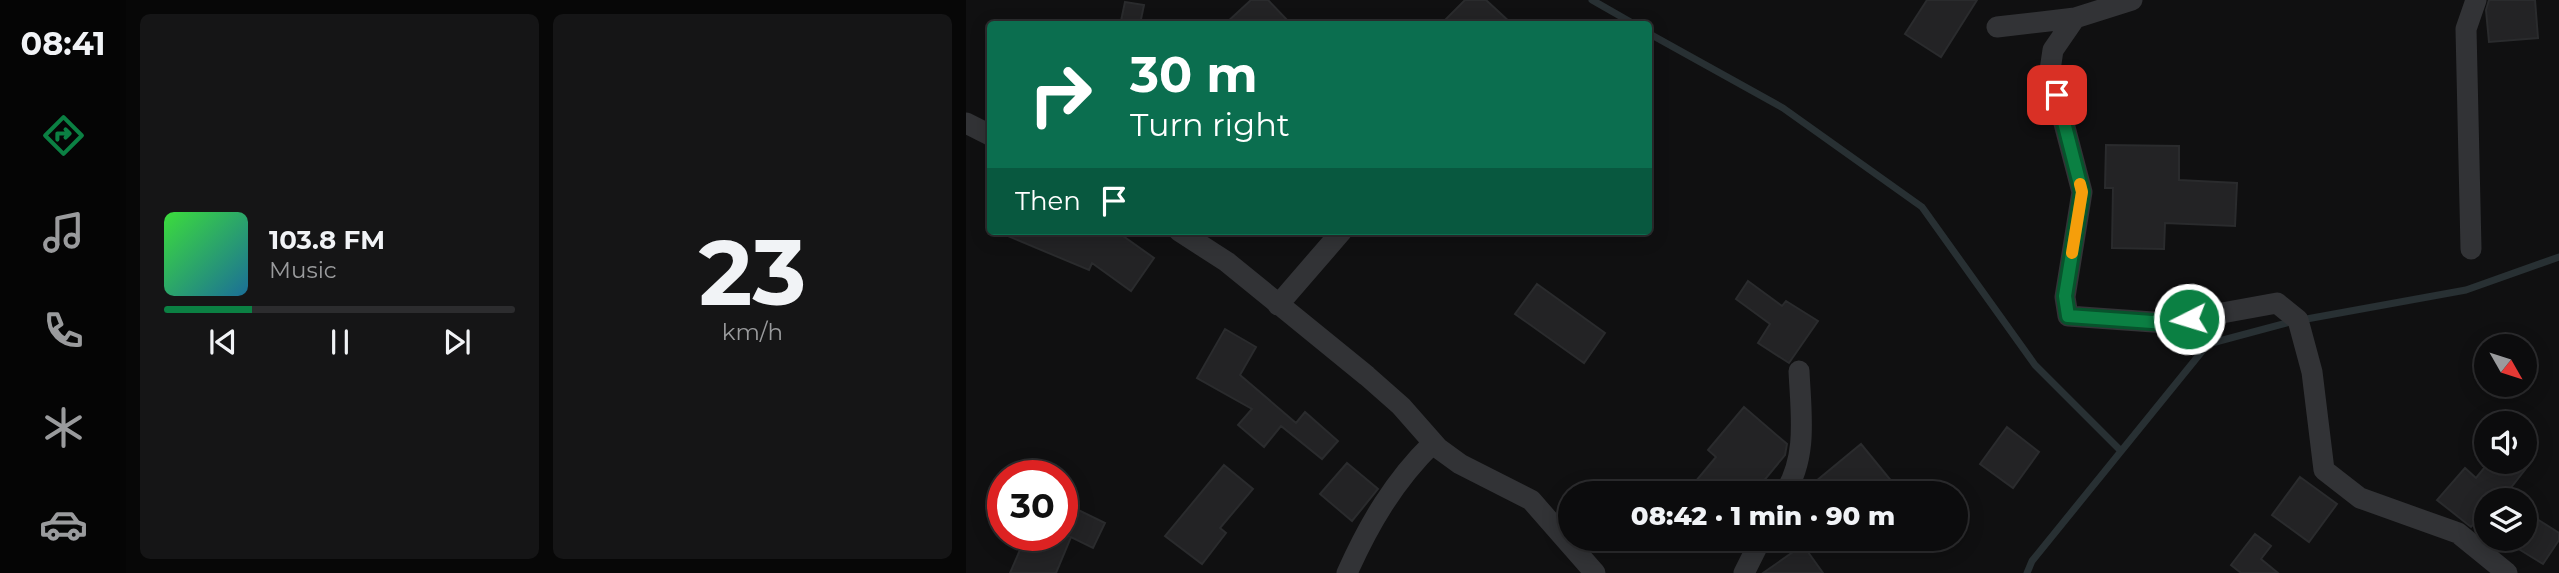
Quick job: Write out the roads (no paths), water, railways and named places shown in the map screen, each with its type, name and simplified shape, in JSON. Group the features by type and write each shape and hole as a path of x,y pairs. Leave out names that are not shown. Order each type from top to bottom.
{"street":[{"path":"1997,27 2075,18 2132,0"},
{"path":"2471,249 2466,29 2476,0"},
{"path":"2075,18 2053,50 2050,70 2082,192 2065,296 2068,316 2166,323 2277,303 2298,320 2312,372 2324,470 2360,498 2458,533 2507,573"},
{"path":"966,123 987,134"},
{"path":"1185,235 1227,262 1401,405 1433,443 1460,464 1531,500 1558,531"},
{"path":"1278,305 1339,235"},
{"path":"1793,481 1802,442 1799,371"},
{"path":"1347,573 1368,527 1405,471 1433,443"},
{"path":"1576,551 1577,573"},
{"path":"1576,551 1595,573"},
{"path":"1743,572 1754,551"}],"waterway":[{"path":"1592,0 1629,21"},
{"path":"1652,35 1783,108 1922,207 2035,365 2121,451"},
{"path":"2027,573 2032,561 2208,344 2290,322 2466,290 2559,257"}]}
